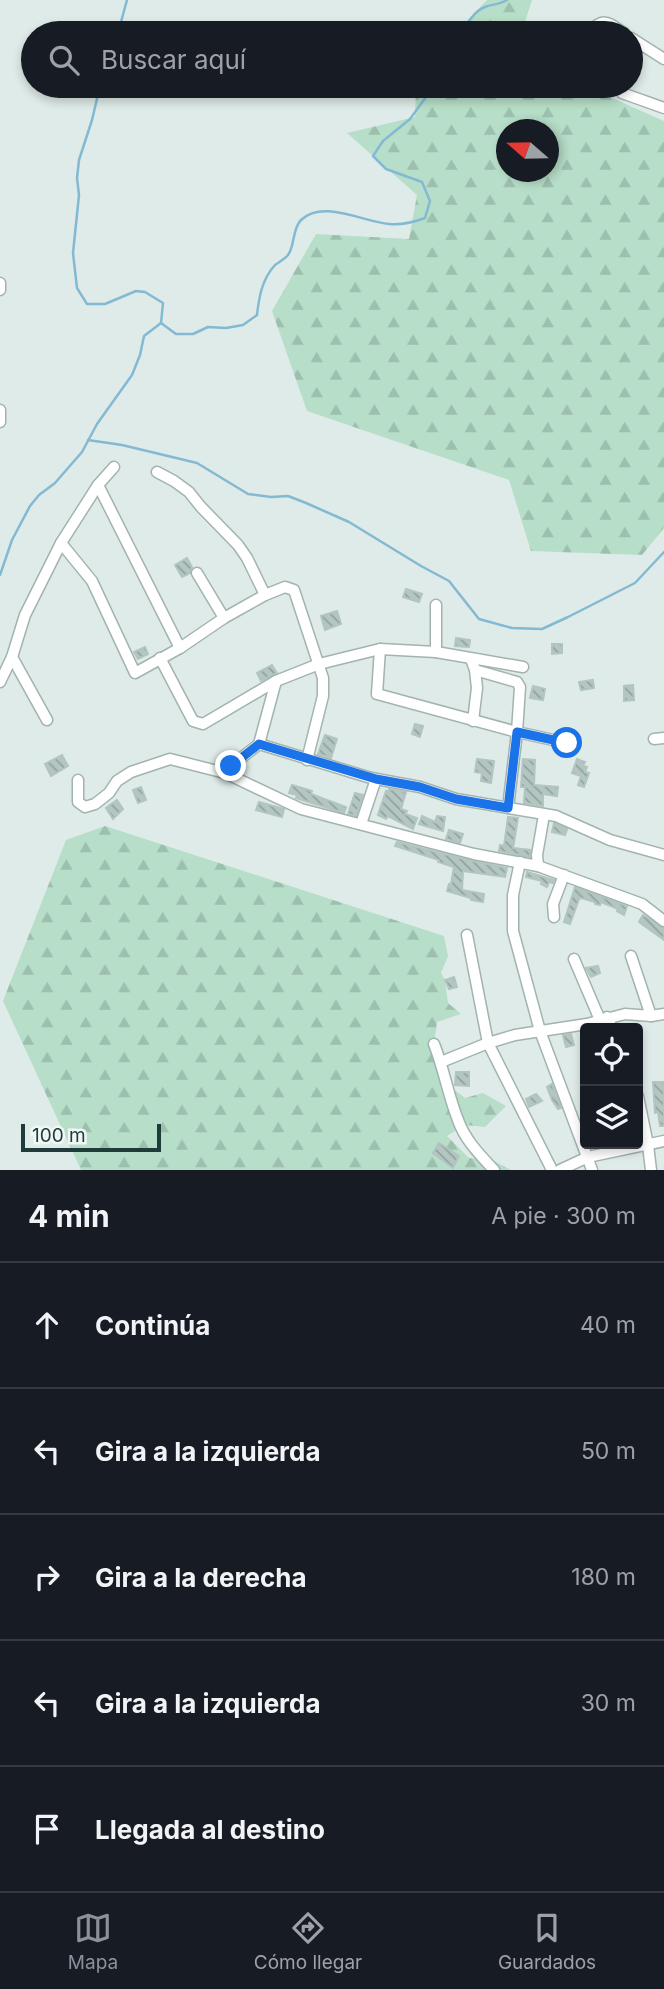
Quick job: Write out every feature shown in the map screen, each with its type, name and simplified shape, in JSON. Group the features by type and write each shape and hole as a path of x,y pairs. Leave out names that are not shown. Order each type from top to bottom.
{"street":[{"path":"643,46 664,59"},
{"path":"636,98 664,108"},
{"path":"0,284 0,290"},
{"path":"0,410 0,422"},
{"path":"0,682 12,657 25,615 61,542 98,485 114,467"},
{"path":"157,472 189,492 238,545 265,595"},
{"path":"98,485 180,648"},
{"path":"61,542 92,582 135,673 265,595 285,587 294,590 323,678 323,696 307,760"},
{"path":"197,573 224,618"},
{"path":"436,604 436,652"},
{"path":"160,658 193,721 203,723 276,681 319,664 380,649 436,652 523,667"},
{"path":"380,649 377,694 473,721 567,743"},
{"path":"12,657 47,720"},
{"path":"471,659 477,688 473,721"},
{"path":"475,670 517,682 520,687 508,808"},
{"path":"225,774 259,744 276,681"},
{"path":"259,744 307,760 376,779 420,787 456,799 556,816 610,840 664,855"},
{"path":"78,780 78,802 85,807 109,793 117,781 131,772 170,760 225,774 301,809 474,854 538,866 642,904 664,921"},
{"path":"360,824 376,779"},
{"path":"538,866 537,855 544,815"},
{"path":"520,862 513,895 513,932 540,1031 592,1170"},
{"path":"554,917 552,904 564,875"},
{"path":"467,935 488,1043 552,1170"},
{"path":"631,956 651,1016"},
{"path":"575,959 608,1023"},
{"path":"441,1062 515,1035 587,1024 625,1014 664,1014"},
{"path":"434,1044 458,1121 472,1146 494,1170"},
{"path":"643,1120 651,1170"},
{"path":"561,1170 588,1157 664,1141"}],"green space":[{"path":"487,0 532,0 525,21 467,21"},
{"path":"416,98 612,98 664,121 664,528 642,555 531,551 509,480 307,411 272,311 316,234 409,239 417,195 347,133 415,117"},
{"path":"105,826 444,936 448,956 441,973 445,980 448,1003 461,1014 437,1022 435,1037 444,1054 442,1075 448,1084 465,1098 483,1093 506,1106 485,1127 465,1125 447,1136 469,1158 490,1159 511,1170 81,1170 3,1001 66,840"}],"building":[{"path":"187,558 192,567 190,573 182,577 175,565"},
{"path":"406,589 422,594 419,602 403,597"},
{"path":"337,611 341,624 325,630 321,616"},
{"path":"456,638 470,640 469,647 455,646"},
{"path":"552,644 562,644 562,653 552,654"},
{"path":"145,647 148,654 138,659 134,652"},
{"path":"272,665 277,673 261,681 257,673"},
{"path":"593,680 594,688 581,690 579,682"},
{"path":"633,685 634,700 624,701 624,686"},
{"path":"533,686 545,689 543,700 530,698"},
{"path":"415,724 423,726 420,737 412,734"},
{"path":"325,735 337,739 331,758 318,754"},
{"path":"62,755 68,766 51,776 45,764"},
{"path":"477,759 494,761 491,783 481,781 482,773 475,772"},
{"path":"523,759 535,760 534,785 558,787 557,796 543,794 543,806 524,803 525,787 521,787"},
{"path":"577,759 585,762 585,772 589,773 584,787 578,785 581,776 572,773"},
{"path":"292,785 346,807 344,813 296,798 297,795 289,793"},
{"path":"141,787 146,800 138,803 133,790"},
{"path":"389,789 406,792 401,809 407,811 405,814 417,818 413,829 388,816 386,819 378,815"},
{"path":"355,793 363,795 356,816 348,814"},
{"path":"117,800 123,809 113,819 106,808"},
{"path":"259,802 284,809 282,817 256,810"},
{"path":"422,816 435,822 437,816 445,817 443,831 419,824"},
{"path":"508,817 518,818 513,848 530,850 530,857 499,851 500,845 504,846"},
{"path":"554,823 567,829 565,835 552,832"},
{"path":"449,830 463,834 460,843 446,839"},
{"path":"397,842 507,868 505,877 463,871 462,890 484,894 483,902 471,900 447,891 454,867 395,846"},
{"path":"527,872 554,880 553,883 549,882 547,887 541,884 542,881 526,877"},
{"path":"575,887 627,906 624,915 617,911 618,909 601,902 600,905 595,904 581,898 570,924 564,922"},
{"path":"643,915 664,928 664,940 639,922"},
{"path":"598,966 600,973 591,977 586,968"},
{"path":"454,977 457,987 449,989 445,980"},
{"path":"571,1034 574,1045 566,1047 563,1035"},
{"path":"456,1072 469,1072 469,1086 455,1085"},
{"path":"653,1082 664,1082 664,1126 660,1126 658,1112 655,1113"},
{"path":"552,1084 561,1108 558,1109 547,1087"},
{"path":"536,1094 542,1101 529,1107 526,1099"},
{"path":"439,1143 459,1156 453,1168 433,1153"}],"waterway":[{"path":"121,21 127,0"},
{"path":"469,21 477,11 507,0"},
{"path":"0,575 12,540 30,506 82,452 97,424 132,375 144,336 161,323 163,303 145,292 136,291 105,304 87,304 77,288 73,253 79,195 77,178 79,160 97,98"},
{"path":"161,323 176,334 193,334 208,327 243,325 257,315 267,276 275,265 288,255 298,224 310,214 320,211 344,213 394,224 425,218 430,201 422,182 386,169 373,156 383,141 410,119 425,98"},
{"path":"88,440 122,445 197,463 248,494 288,496 349,522 449,581 479,619 512,628 542,629 568,617 635,583 664,552"}],"route":[{"path":"231,766 259,744 376,779 420,787 456,799 508,808 517,732 567,743"}]}
